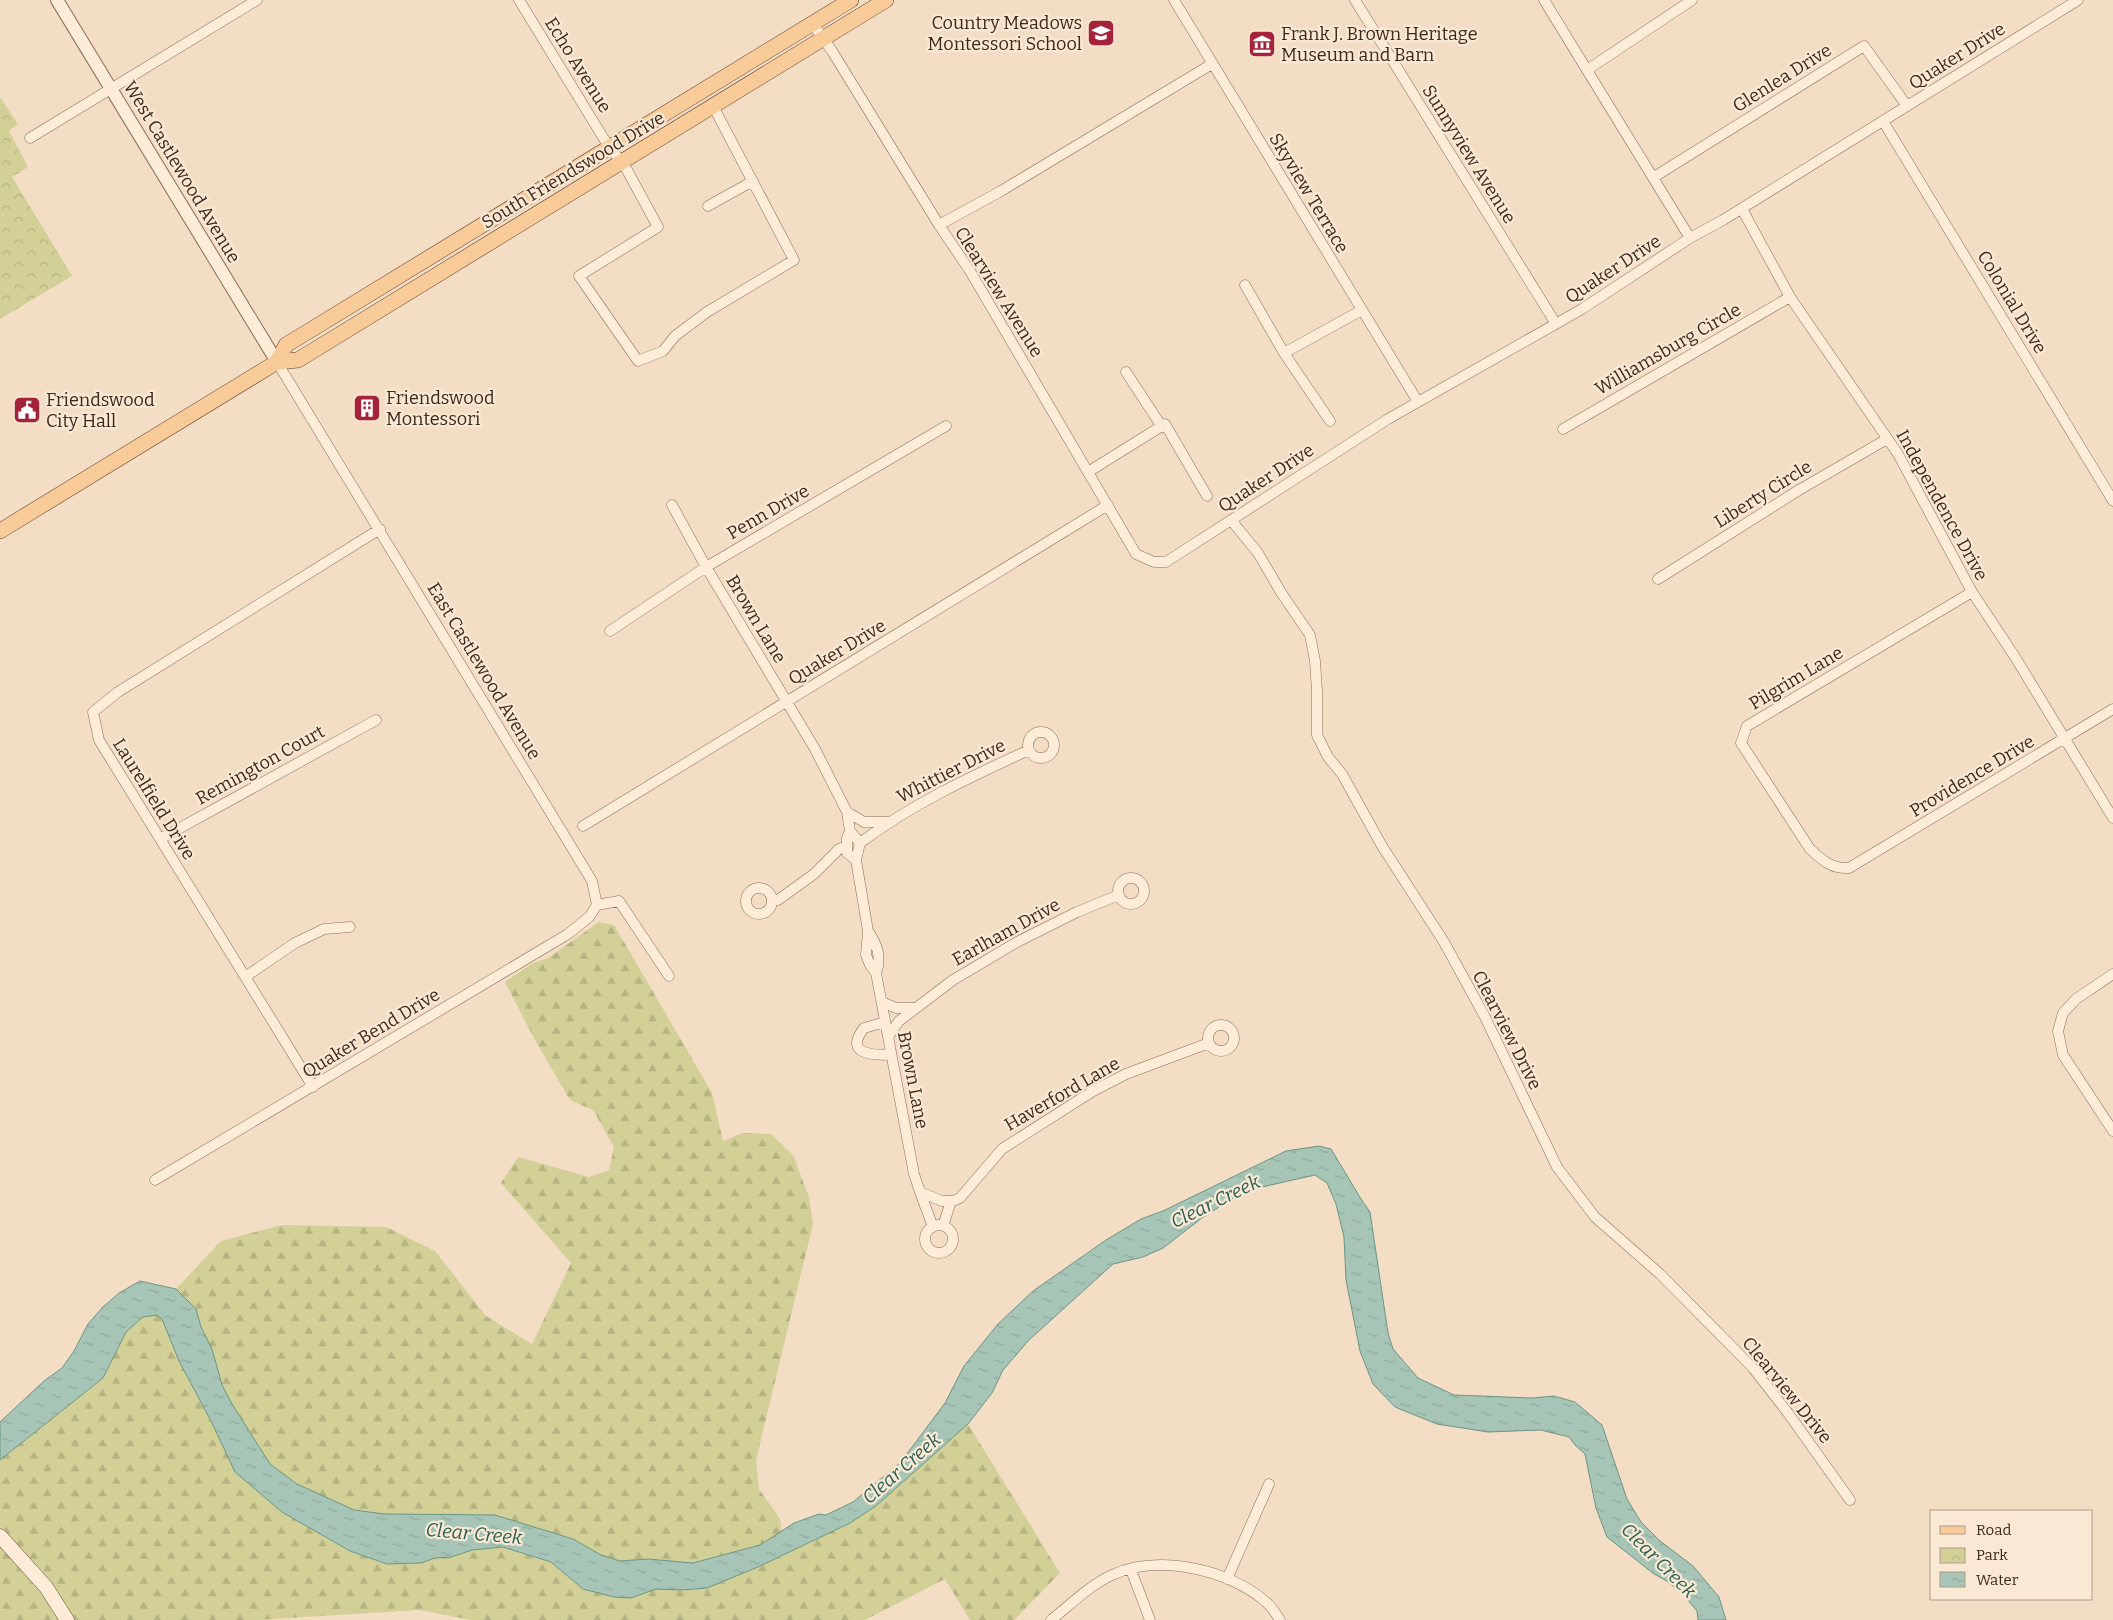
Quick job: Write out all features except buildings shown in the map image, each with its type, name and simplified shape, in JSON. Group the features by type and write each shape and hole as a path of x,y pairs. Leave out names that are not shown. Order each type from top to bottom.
{"main road":[{"name":"South Friendswood Drive","path":"278,362 286,345 851,0"},
{"name":"South Friendswood Drive","path":"0,531 278,362 298,360 886,0"},
{"path":"0,1536 46,1587 67,1620"}],"street":[{"name":"West Castlewood Avenue","path":"56,0 278,362"},
{"path":"30,138 257,0"},
{"name":"Echo Avenue","path":"519,0 621,162 658,227 579,276 638,361 663,351 675,336 707,312 794,260 753,181"},
{"name":"Skyview Terrace","path":"1174,0 1418,402"},
{"name":"Sunnyview Avenue","path":"1355,0 1556,324"},
{"path":"1544,0 1690,238"},
{"path":"1588,70 1692,0"},
{"name":"Quaker Drive","path":"1164,562 1388,419 1582,309 1690,238 1742,209 2078,0"},
{"name":"Clearview Avenue","path":"813,24 970,271 1136,554 1154,562 1164,562"},
{"name":"Glenlea Drive","path":"1654,177 1864,46 1907,106"},
{"path":"939,225 1001,191 1212,64"},
{"path":"708,206 753,181 713,106"},
{"name":"Colonial Drive","path":"1883,121 2113,501"},
{"name":"Independence Drive","path":"1742,209 1790,297 1898,454 1972,592 2113,818"},
{"path":"1245,284 1284,353 1330,421"},
{"name":"Williamsburg Circle","path":"1563,429 1790,297"},
{"path":"1284,353 1362,310"},
{"name":"East Castlewood Avenue","path":"278,362 592,880 597,905"},
{"path":"1126,372 1162,426"},
{"path":"1088,472 1166,424 1207,496"},
{"name":"Penn Drive","path":"610,632 706,567 946,426"},
{"name":"Liberty Circle","path":"1658,579 1799,490 1887,439"},
{"name":"Brown Lane","path":"672,505 706,567 815,748 847,812 850,831 846,846 848,854 856,860"},
{"name":"Quaker Drive","path":"583,826 1108,505"},
{"name":"Clearview Drive","path":"1231,520 1258,552 1282,594 1310,634 1315,661 1317,735 1328,758 1342,774 1382,846 1444,942 1485,1017 1557,1168 1595,1217 1660,1274 1753,1368 1788,1413 1850,1500"},
{"name":"Laurelfield Drive","path":"313,1087 99,740 93,712 126,687 380,529"},
{"name":"Pilgrim Lane","path":"1847,868 1823,862 1810,849 1741,743 1747,726 1972,592"},
{"name":"Providence Drive","path":"1847,868 2113,709"},
{"name":"Remington Court","path":"160,839 376,720"},
{"name":"Whittier Drive","path":"860,843 888,822 964,780 1029,750"},
{"name":"Whittier Drive","path":"847,812 864,822 888,822"},
{"path":"850,831 860,843"},
{"name":"Brown Lane","path":"860,843 856,860 868,931 866,955 876,973 914,1174 920,1192 938,1226 951,1201"},
{"path":"773,900 787,894 814,874 839,849 846,846"},
{"name":"Earlham Drive","path":"888,1037 899,1020 953,980 1017,942 1077,912 1119,895"},
{"path":"597,905 619,901 669,976"},
{"name":"Quaker Bend Drive","path":"155,1180 568,934 589,917 597,905"},
{"path":"245,977 295,943 316,932 324,929 350,927"},
{"path":"2113,974 2076,999 2063,1013 2058,1031 2063,1055 2113,1131"},
{"path":"882,1002 896,1008 914,1008"},
{"path":"885,1022 864,1028 859,1036 858,1044 861,1051 866,1054 891,1055"},
{"name":"Haverford Lane","path":"951,1201 960,1198 1002,1149 1093,1091 1126,1074 1209,1043"},
{"path":"920,1192 936,1199 951,1201"},
{"path":"1227,1579 1269,1484"},
{"path":"1051,1620 1085,1593 1112,1575 1162,1565 1188,1567 1227,1579 1247,1588 1267,1603 1280,1620"},
{"path":"1131,1570 1150,1620"}],"green space":[{"path":"0,97 18,124 9,131 28,167 12,177 72,276 0,319"},
{"path":"599,922 614,925 712,1093 723,1141 743,1133 771,1134 793,1155 809,1197 813,1224 756,1460 759,1489 780,1519 782,1531 760,1545 693,1563 648,1559 620,1561 601,1555 573,1539 495,1515 384,1514 354,1510 332,1502 297,1484 270,1464 232,1404 222,1385 212,1349 201,1327 196,1309 176,1289 221,1241 282,1225 386,1227 435,1251 486,1316 532,1344 571,1263 501,1183 518,1157 589,1177 609,1170 614,1147 593,1110 570,1100 536,1042 505,982 531,964 548,958"},
{"path":"157,1315 162,1319 179,1361 212,1423 235,1472 320,1534 350,1551 386,1564 421,1563 435,1558 451,1557 472,1550 503,1547 551,1562 583,1589 631,1598 656,1589 707,1588 758,1567 850,1523 876,1506 968,1424 1060,1573 1014,1620 970,1620 945,1579 865,1620 471,1620 419,1610 257,1620 0,1620 0,1460 103,1378 126,1332 143,1317"}],"water":[{"name":"Clear Creek","path":"1319,1146 1331,1149 1370,1212 1388,1333 1393,1349 1418,1378 1454,1395 1532,1398 1554,1396 1575,1402 1602,1425 1627,1499 1641,1522 1660,1541 1693,1566 1719,1597 1726,1620 1698,1620 1697,1611 1682,1593 1667,1581 1654,1574 1607,1537 1596,1508 1585,1454 1569,1437 1541,1430 1488,1432 1437,1424 1395,1407 1373,1384 1360,1351 1346,1280 1344,1237 1336,1204 1327,1183 1315,1175 1244,1191 1202,1218 1163,1248 1143,1257 1113,1264 1029,1340 1003,1370 992,1393 968,1424 876,1506 850,1523 758,1567 707,1588 656,1589 631,1598 614,1597 583,1589 551,1562 503,1547 472,1550 451,1557 435,1558 421,1563 387,1564 350,1551 282,1512 235,1472 212,1423 179,1361 162,1319 157,1315 143,1317 126,1332 103,1378 0,1460 0,1422 44,1381 62,1368 74,1351 88,1324 103,1307 119,1293 140,1281 176,1289 196,1309 201,1327 212,1349 222,1385 232,1404 270,1464 297,1484 354,1510 384,1514 495,1515 573,1539 601,1555 620,1561 648,1559 693,1563 760,1545 794,1523 819,1514 826,1515 853,1502 900,1463 945,1403 964,1366 998,1324 1033,1291 1106,1240 1141,1219 1163,1211 1286,1151"}],"place":[{"name":"Country Meadows Montessori School","path":"1101,33"},
{"name":"Frank J. Brown Heritage Museum and Barn","path":"1262,44"},
{"name":"Friendswood Montessori","path":"367,408"},
{"name":"Friendswood City Hall","path":"27,410"}]}
